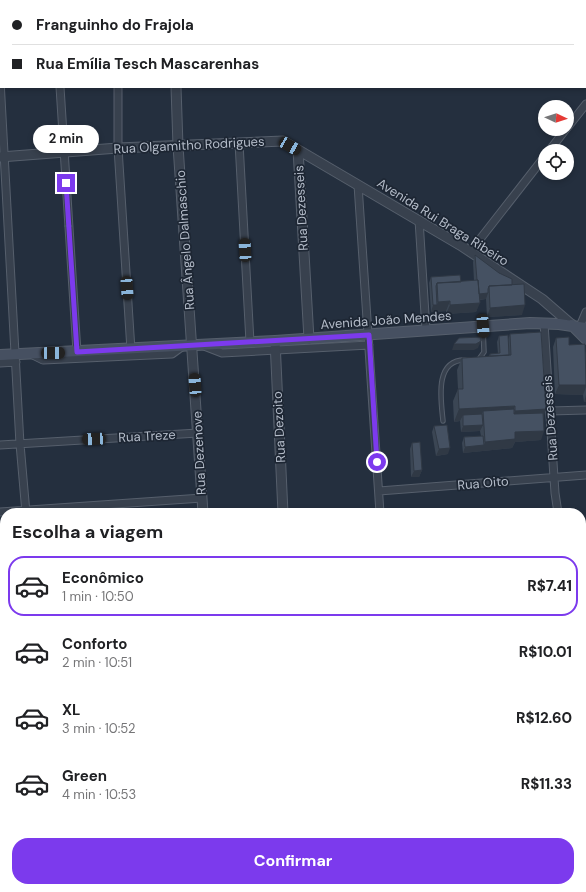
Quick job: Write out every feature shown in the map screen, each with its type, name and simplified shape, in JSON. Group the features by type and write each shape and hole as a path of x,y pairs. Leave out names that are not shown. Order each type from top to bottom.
{"main road":[{"name":"Avenida João Mendes","path":"0,355 15,358 28,353 131,350 250,342 275,346 309,339 544,323 579,328"},
{"path":"579,328 586,339"}],"street":[{"path":"0,88 2,157 20,444 26,508"},
{"path":"60,88 77,352"},
{"path":"118,88 118,148 131,350"},
{"name":"Rua Ângelo Dalmaschio","path":"176,88 178,146 193,346"},
{"path":"574,119 586,104"},
{"path":"554,144 561,136"},
{"name":"Rua Olgamitho Rodrigues","path":"2,157 118,148 283,141"},
{"name":"Avenida Rui Braga Ribeiro","path":"283,141 419,220 470,252 542,299 579,328"},
{"path":"239,143 250,342"},
{"name":"Rua Dezesseis","path":"298,150 309,339"},
{"path":"470,252 538,165"},
{"path":"358,185 380,508"},
{"path":"419,220 426,330"},
{"path":"579,328 586,312"},
{"name":"Rua Dezesseis","path":"544,323 557,508"},
{"name":"Avenida João Mendes","path":"28,353 43,360 172,354 193,346 222,353 275,346 369,345"},
{"name":"Rua Dezenove","path":"193,346 203,508"},
{"name":"Rua Dezoito","path":"275,346 284,508"},
{"name":"Avenida João Mendes","path":"0,363 15,358"},
{"path":"550,411 586,410"},
{"name":"Rua Treze","path":"0,445 198,433"},
{"name":"Rua Oito","path":"379,491 586,475"},
{"path":"67,508 202,498"}],"lane":[{"path":"474,360 480,358 484,352 483,326"},
{"path":"443,421 440,389 442,381 450,364 456,361 467,360"}],"path":[{"path":"64,226 75,226"}],"building":[{"path":"475,255 499,273 512,279 512,285 489,286 488,293 479,294"},
{"path":"460,275 461,282 437,283 437,305 433,305 431,277"},
{"path":"478,280 480,303 450,305 450,301 438,302 437,283"},
{"path":"524,284 525,305 490,308 489,286"},
{"path":"541,332 546,409 515,411 515,406 459,409 458,389 463,389 462,358 511,355 510,334"},
{"path":"508,335 509,355 490,356 490,354 500,353 499,336"},
{"path":"481,337 481,341 476,344 454,344 459,338"},
{"path":"569,337 569,345 585,344 586,385 559,385 556,338"},
{"path":"514,409 514,414 543,413 544,431 515,432 515,439 485,442 483,411"},
{"path":"482,414 483,425 463,426 463,415"},
{"path":"447,425 450,448 439,449 434,426"},
{"path":"483,436 484,445 465,447 464,437"},
{"path":"420,442 422,470 414,471 412,443"}],"route":[{"path":"66,183 77,352 369,335 377,462"}]}
